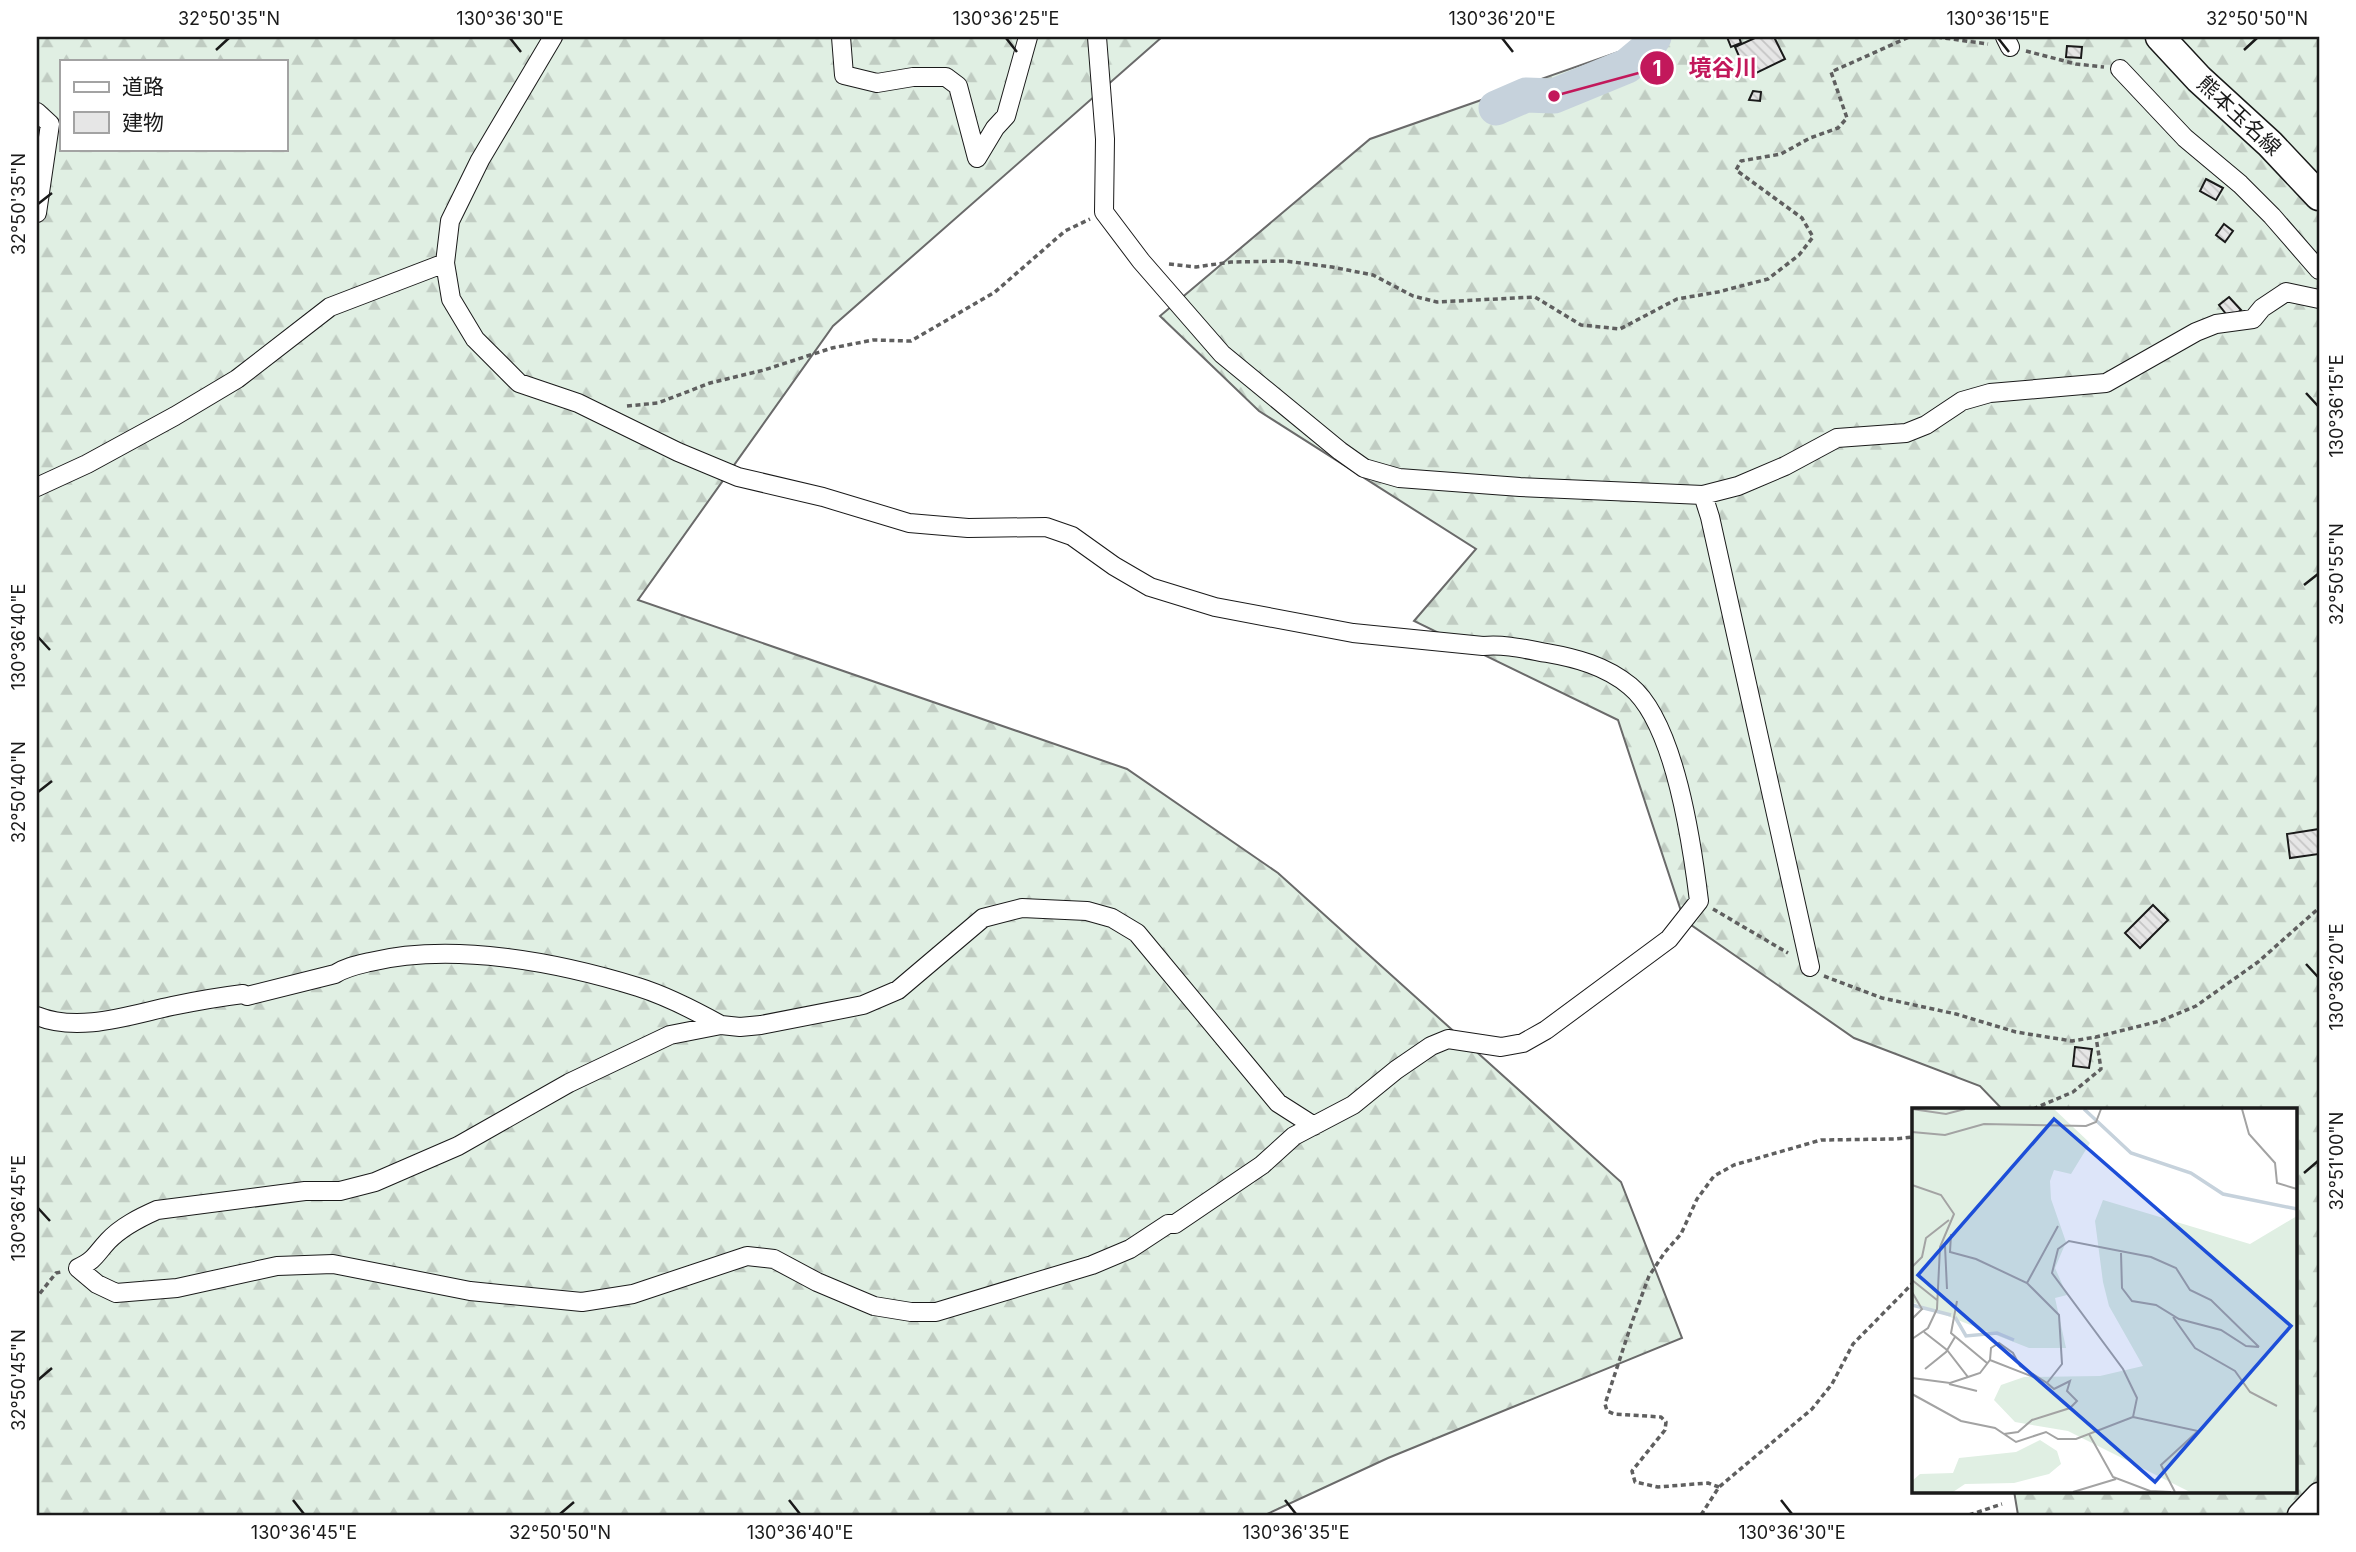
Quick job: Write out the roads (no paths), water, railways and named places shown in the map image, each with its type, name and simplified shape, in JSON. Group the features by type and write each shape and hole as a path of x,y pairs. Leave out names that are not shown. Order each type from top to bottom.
{"main road":[{"name":"熊本玉名線","path":"2160,37 2199,79 2270,144 2319,196"},
{"path":"2300,1515 2319,1495"}],"street":[{"path":"553,37 480,160 450,221 445,263 451,299 475,339 519,383 578,404 678,452 738,477 822,497 909,523 968,528 1046,527 1072,536 1114,566 1150,587 1215,607 1353,633 1483,646 1501,645 1580,659 1612,674 1631,687 1651,710 1671,761 1691,839 1699,901 1670,939 1546,1030 1523,1043 1501,1048 1448,1039 1431,1046 1353,1105 1314,1126 1294,1136 1262,1165 1175,1224 1168,1224 1130,1249 1091,1265 936,1312 911,1312 874,1306 817,1282 774,1259 747,1256 633,1294 582,1302 470,1291 332,1264 276,1266 177,1288 116,1293 97,1284 78,1268 93,1260 108,1240 134,1220 156,1210 304,1191 340,1191 375,1182 458,1146 569,1083 670,1035 721,1025 761,1025 863,1005 898,990 983,918 1022,908 1087,911 1112,918 1137,933 1278,1103 1314,1126"},
{"path":"841,37 844,75 877,83 946,77 958,86 977,158 995,128 1006,116 1028,37"},
{"path":"1097,37 1105,139 1104,212 1141,261 1223,354 1364,468 1399,478 1520,488 1703,495 1738,486 1837,438 1906,433 1926,425 1962,401 1990,393 2106,383 2196,332 2216,324 2253,319 2262,308 2286,292 2319,299"},
{"path":"2120,69 2185,138 2240,184 2272,216 2319,270"},
{"path":"37,112 50,124 37,213"},
{"path":"37,487 120,446 237,379 330,307 445,263"},
{"path":"1703,495 1810,967"},
{"path":"37,1016 50,1021 96,1022 205,999 243,994 247,996 335,974 344,968 431,952 523,960 582,972 640,988 688,1007 721,1025"}],"waterway":[{"path":"1496,108 1526,95 1554,96 1627,66 1645,51 1654,37"}],"place":[{"name":"境谷川","path":"1554,96"}]}
